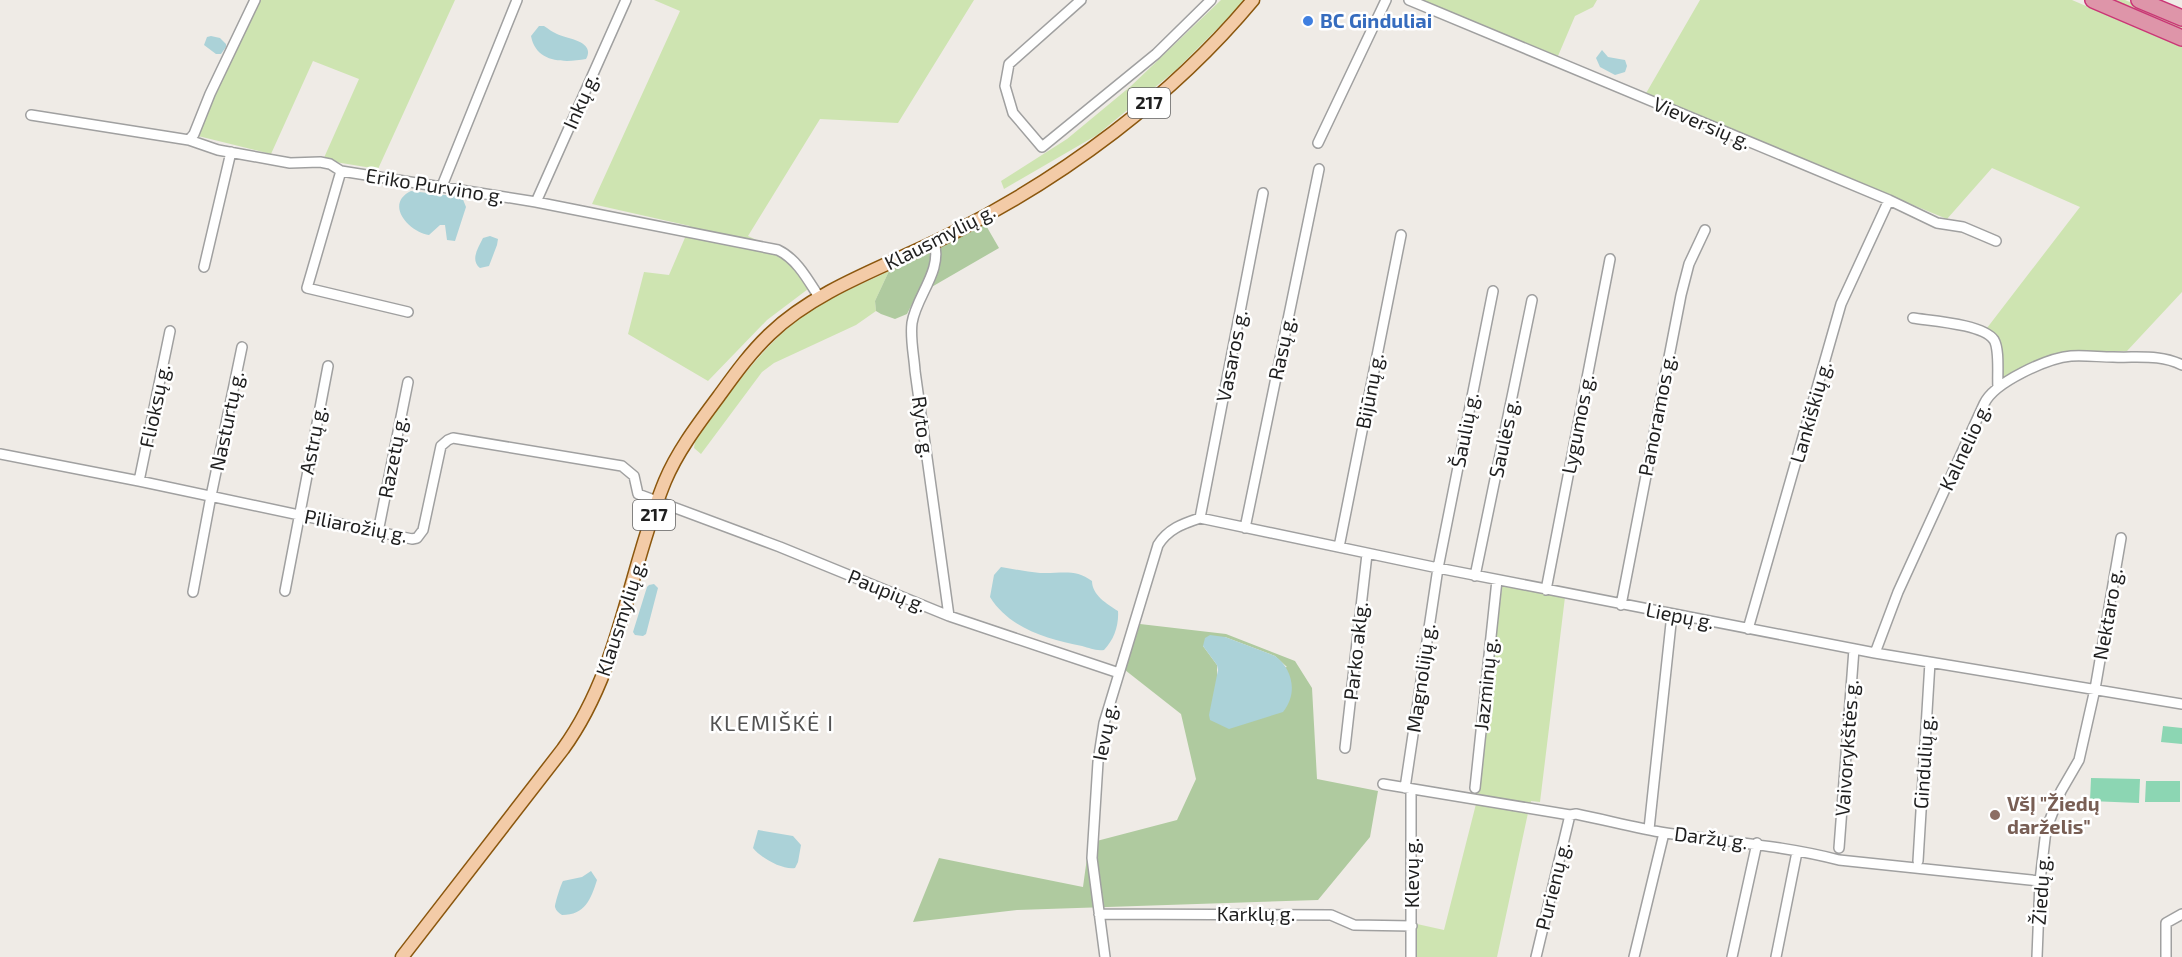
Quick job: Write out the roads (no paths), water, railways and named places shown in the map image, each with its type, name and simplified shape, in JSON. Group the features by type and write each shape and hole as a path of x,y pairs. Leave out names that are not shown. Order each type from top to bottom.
{"highway":[{"path":"2093,0 2182,38"},
{"path":"2139,0 2182,18"}],"main road":[{"name":"Klausmylių g.","path":"402,957 563,749 585,717 605,671 665,482 680,451 745,361 782,323 819,297 934,242 1030,189 1118,129 1223,35 1254,0"}],"street":[{"path":"189,140 194,134 210,94 255,0"},
{"path":"442,186 517,0"},
{"name":"Inkų g.","path":"536,202 626,0"},
{"path":"1081,0 1009,64 1005,86 1013,113 1042,147 1156,54 1210,0"},
{"path":"1318,143 1386,0"},
{"name":"Vieversių g.","path":"1409,0 1889,200 1937,223 1963,227 1996,241"},
{"name":"Eriko Purvino g.","path":"31,115 189,140 218,150 290,164 320,162 330,164 341,171 536,202 778,250 794,261 819,297"},
{"path":"204,267 231,152"},
{"name":"Rasų g.","path":"1245,528 1319,169"},
{"path":"341,171 307,288 408,312"},
{"name":"Vasaros g.","path":"1200,518 1263,193"},
{"name":"Lankiškių g.","path":"1748,628 1841,304 1889,200"},
{"name":"Panoramos g.","path":"1621,605 1681,295 1689,264 1705,230"},
{"name":"Bijūnų g.","path":"1339,548 1401,235"},
{"name":"Ryto g.","path":"934,242 936,260 915,314 912,333 915,371 949,616"},
{"name":"Lygumos g.","path":"1546,590 1610,259"},
{"name":"Šaulių g.","path":"1438,568 1493,291"},
{"name":"Saulės g.","path":"1475,576 1532,300"},
{"path":"1913,318 1985,332 1994,340 1996,348 1998,387"},
{"name":"Flioksų g.","path":"139,481 170,330"},
{"name":"Nasturtų g.","path":"193,592 242,347"},
{"name":"Kalnelio g.","path":"1875,653 1898,592 1986,399 1998,387 2050,361 2071,356 2153,356 2182,365"},
{"name":"Astrų g.","path":"285,591 328,366"},
{"name":"Razetų g.","path":"378,532 408,382"},
{"name":"Piliarožių g.","path":"0,454 412,539 421,535 441,446 453,438 622,466 634,476 638,494 658,501"},
{"name":"Paupių g.","path":"658,501 949,616 1119,673"},
{"name":"Liepų g.","path":"1200,518 1621,605 1875,653 2182,704"},
{"name":"Ievų g.","path":"1105,957 1092,858 1098,762 1104,723 1158,545 1170,531 1200,518"},
{"name":"Nektaro g.","path":"2095,689 2121,538"},
{"name":"Parko aklg.","path":"1345,748 1367,554"},
{"name":"Magnolijų g.","path":"1408,789 1438,568"},
{"name":"Jazminų g.","path":"1476,788 1497,580"},
{"path":"1649,829 1672,614"},
{"name":"Vaivorykštės g.","path":"1839,848 1854,649"},
{"name":"Gindulių g.","path":"1918,861 1930,662"},
{"name":"Žiedų g.","path":"2037,957 2040,881 2048,821 2079,760 2095,689"},
{"name":"Daržų g.","path":"1383,784 1570,815 1576,813 1664,832 1757,843 1839,860 2040,881"},
{"name":"Klevų g.","path":"1408,789 1411,957"},
{"name":"Purienų g.","path":"1536,957 1570,815"},
{"path":"1634,957 1664,832"},
{"path":"1731,957 1757,843"},
{"path":"1776,957 1797,852"},
{"name":"Karklų g.","path":"1099,914 1331,915 1354,925 1412,926"},
{"path":"2166,957 2166,923 2182,914"}],"water":[{"path":"539,26 544,26 555,33 584,44 588,53 586,59 560,61 539,52 531,36"},
{"path":"207,37 220,38 226,44 221,54 216,54 204,45"},
{"path":"1602,50 1608,57 1625,60 1627,66 1625,72 1615,75 1600,67 1596,58"},
{"path":"411,191 462,197 466,207 455,241 447,240 445,225 440,225 429,235 421,233 407,223 402,217 400,203 403,196"},
{"path":"490,236 498,239 497,245 489,266 480,268 475,258 476,254 483,238"},
{"path":"1001,567 1040,573 1080,574 1092,581 1097,595 1118,611 1118,622 1111,642 1104,650 1098,650 1056,640 1030,630 1007,617 990,597 994,575"},
{"path":"654,584 658,588 646,634 635,635 633,632 647,587"},
{"path":"1210,635 1225,637 1275,656 1281,661 1289,675 1292,690 1288,705 1283,712 1229,729 1210,720 1218,670 1217,665 1203,646 1205,638"},
{"path":"758,830 793,836 801,845 795,868 778,865 753,848"},
{"path":"591,871 597,880 586,905 576,912 562,915 555,907 563,881 582,877"}],"place":[{"name":"BC Ginduliai","path":"1308,21"},
{"name":"VšĮ \"Žiedų darželis\"","path":"1995,815"}],"district":[{"name":"KLEMIŠKĖ I","path":"772,723"}]}
